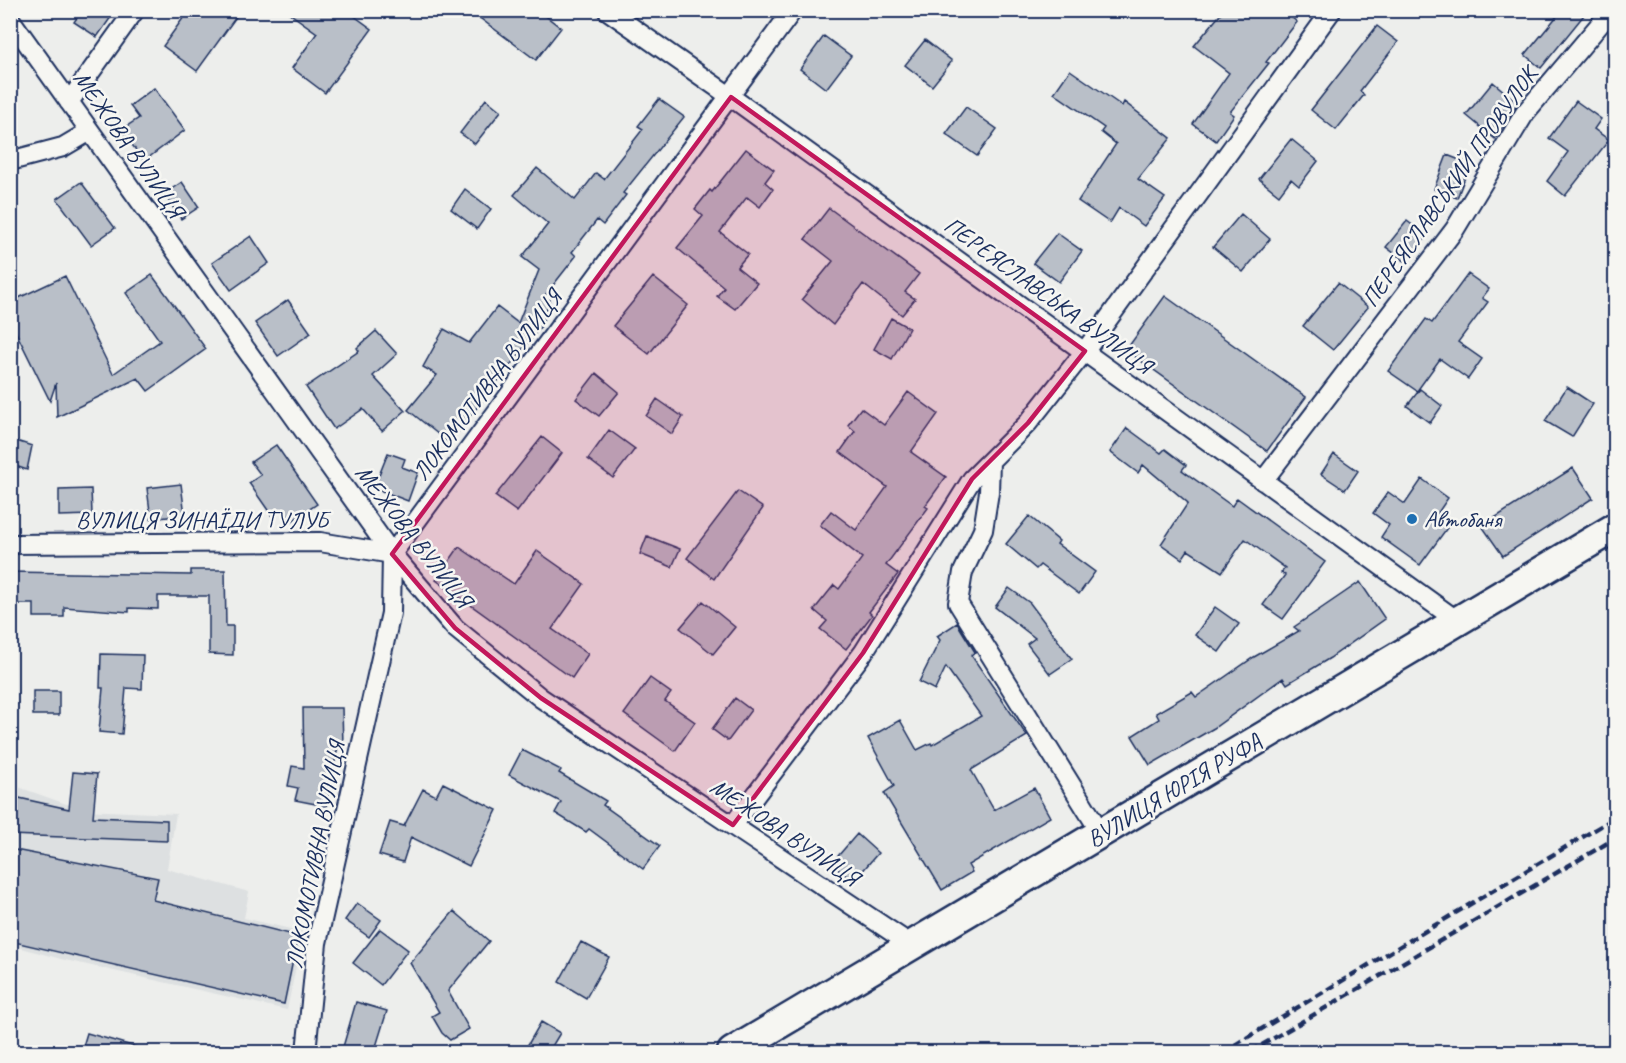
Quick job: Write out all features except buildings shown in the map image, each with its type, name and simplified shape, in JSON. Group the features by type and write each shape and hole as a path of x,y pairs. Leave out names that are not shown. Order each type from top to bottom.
{"main road":[{"name":"ВУЛИЦЯ ЮРІЯ РУФА","path":"732,1053 1616,527"}],"street":[{"path":"69,102 135,10"},
{"name":"ПЕРЕЯСЛАВСЬКА ВУЛИЦЯ","path":"607,10 731,96 1459,622"},
{"name":"ЛОКОМОТИВНА ВУЛИЦЯ","path":"306,1053 318,943 391,613 392,554 793,10"},
{"path":"733,825 863,653 936,532 972,479 1028,423 1085,351 1332,10"},
{"name":"ПЕРЕЯСЛАВСЬКИЙ ПРОВУЛОК","path":"1263,481 1455,230 1525,113 1612,10"},
{"name":"МЕЖОВА ВУЛИЦЯ","path":"10,19 392,554 455,628 541,698 913,946"},
{"path":"10,161 63,147 90,131"},
{"path":"990,461 989,492 983,530 963,572 958,603 1101,833"},
{"name":"ВУЛИЦЯ ЗИНАЇДИ ТУЛУБ","path":"10,544 320,542 392,554"}],"highlighted area":[{"path":"731,97 1085,351 1028,423 972,479 863,653 733,825 541,698 455,628 392,554"}],"shaded area":[{"path":"10,784 83,810 176,814 167,869 249,892 244,918 303,932 287,1010 61,959 11,945"}],"railway":[{"path":"1223,1052 1616,817"},
{"path":"1250,1052 1616,838"}],"place":[{"name":"Автобаня","path":"1412,519"}]}
